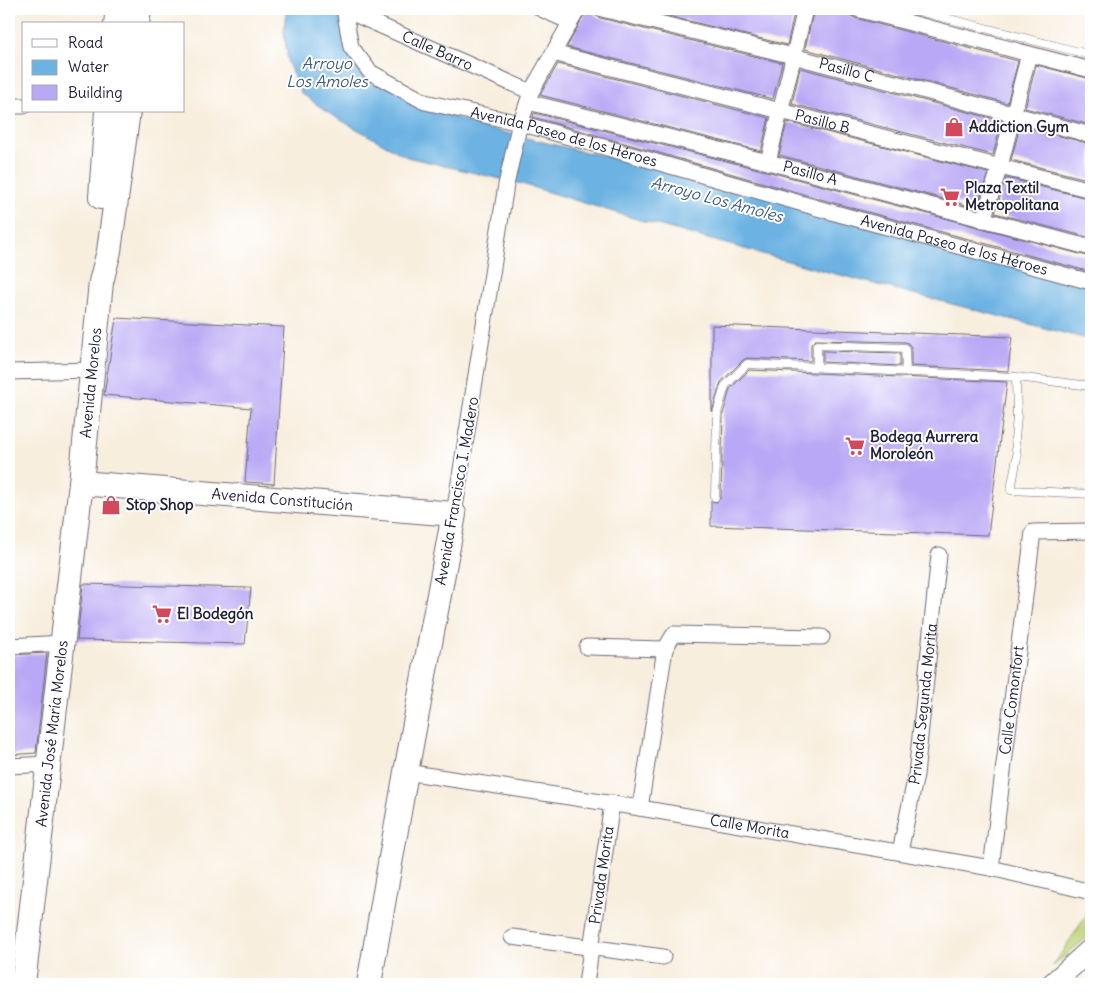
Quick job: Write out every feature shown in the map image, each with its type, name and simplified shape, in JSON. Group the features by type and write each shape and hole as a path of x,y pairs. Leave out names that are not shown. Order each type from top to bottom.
{"main road":[{"path":"116,22 118,9"},
{"path":"137,22 139,9"},
{"path":"101,282 98,252 107,112"},
{"path":"101,282 108,251 128,112"},
{"name":"Avenida Morelos","path":"82,483 101,282"},
{"name":"Avenida Constitución","path":"82,483 454,514"},
{"name":"Avenida José María Morelos","path":"23,984 82,483"},
{"name":"Avenida Francisco I. Madero","path":"369,984 454,514"}],"street":[{"name":"Calle Barro","path":"344,9 529,97"},
{"name":"Avenida Paseo de los Héroes","path":"344,9 351,47 370,72 425,102 1091,282"},
{"path":"541,9 574,15"},
{"name":"Pasillo C","path":"602,9 793,56 1091,135"},
{"path":"768,162 805,9"},
{"path":"857,9 1091,70"},
{"name":"Avenida Francisco I. Madero","path":"454,514 506,186 519,127 529,97 574,15"},
{"name":"Pasillo B","path":"553,53 1091,190"},
{"path":"983,220 1000,166 1029,54"},
{"name":"Pasillo A","path":"529,97 1091,248"},
{"path":"9,106 22,106"},
{"path":"9,372 93,370"},
{"name":"Calle Comonfort","path":"991,868 1033,532 1091,531"},
{"name":"Privada Segunda Morita","path":"900,852 916,775 939,555"},
{"path":"640,808 665,649 674,634 822,637"},
{"path":"9,646 63,643"},
{"path":"587,647 665,649"},
{"path":"9,766 48,764"},
{"name":"Calle Morita","path":"406,772 612,803 900,852 991,868 1091,892"},
{"name":"Privada Morita","path":"586,984 612,803"},
{"path":"512,937 663,957"},
{"path":"1052,984 1091,949"}],"lane":[{"path":"910,9 1091,55"},
{"path":"817,367 818,345 905,348 906,372"},
{"path":"715,497 717,413 725,386 747,364 1016,377 1091,386"},
{"path":"1016,377 1017,416 1015,439 1017,457 1011,490 1091,494"}],"green space":[{"path":"1091,908 1091,934 1053,966"}],"water":[{"name":"Arroyo Los Amoles","path":"286,9 340,9 348,47 424,107 490,129 580,151 672,169 1091,284 1091,340 813,268 643,221 522,184 407,157 330,114 301,93 288,63 284,32"}],"building":[{"path":"587,9 593,9 595,15 600,18 782,63 773,99 567,47"},
{"path":"640,9 795,9 787,45"},
{"path":"814,9 848,9 850,15 855,18 1018,61 1007,103 805,49"},
{"path":"558,64 769,118 761,151 540,95"},
{"path":"1036,65 1091,79 1091,125 1025,108"},
{"path":"800,68 1002,121 993,155 792,104"},
{"path":"534,113 766,171 1091,257 1091,272 838,204 533,117"},
{"path":"787,122 988,173 977,208 779,155"},
{"path":"1020,126 1091,144 1091,180 1011,160"},
{"path":"1006,178 1091,199 1091,238 995,213"},
{"path":"116,318 284,327 274,484 245,482 251,408 104,395"},
{"path":"712,325 1012,337 1008,371 911,366 911,347 905,342 815,340 811,344 811,361 747,358 743,360 721,382 712,412"},
{"path":"823,351 900,353 900,366 823,362"},
{"name":"Bodega Aurrera Moroleón","path":"749,370 1007,382 988,535 711,526 711,501 717,502 721,497 723,414 730,389"},
{"name":"El Bodegón","path":"83,584 251,588 245,644 77,640"},
{"path":"47,653 36,753 9,755 9,655"}],"place":[{"name":"Addiction Gym","path":"954,127"},
{"name":"Plaza Textil Metropolitana","path":"950,197"},
{"name":"Bodega Aurrera Moroleón","path":"855,446"},
{"name":"Stop Shop","path":"111,505"},
{"name":"El Bodegón","path":"162,614"}]}
